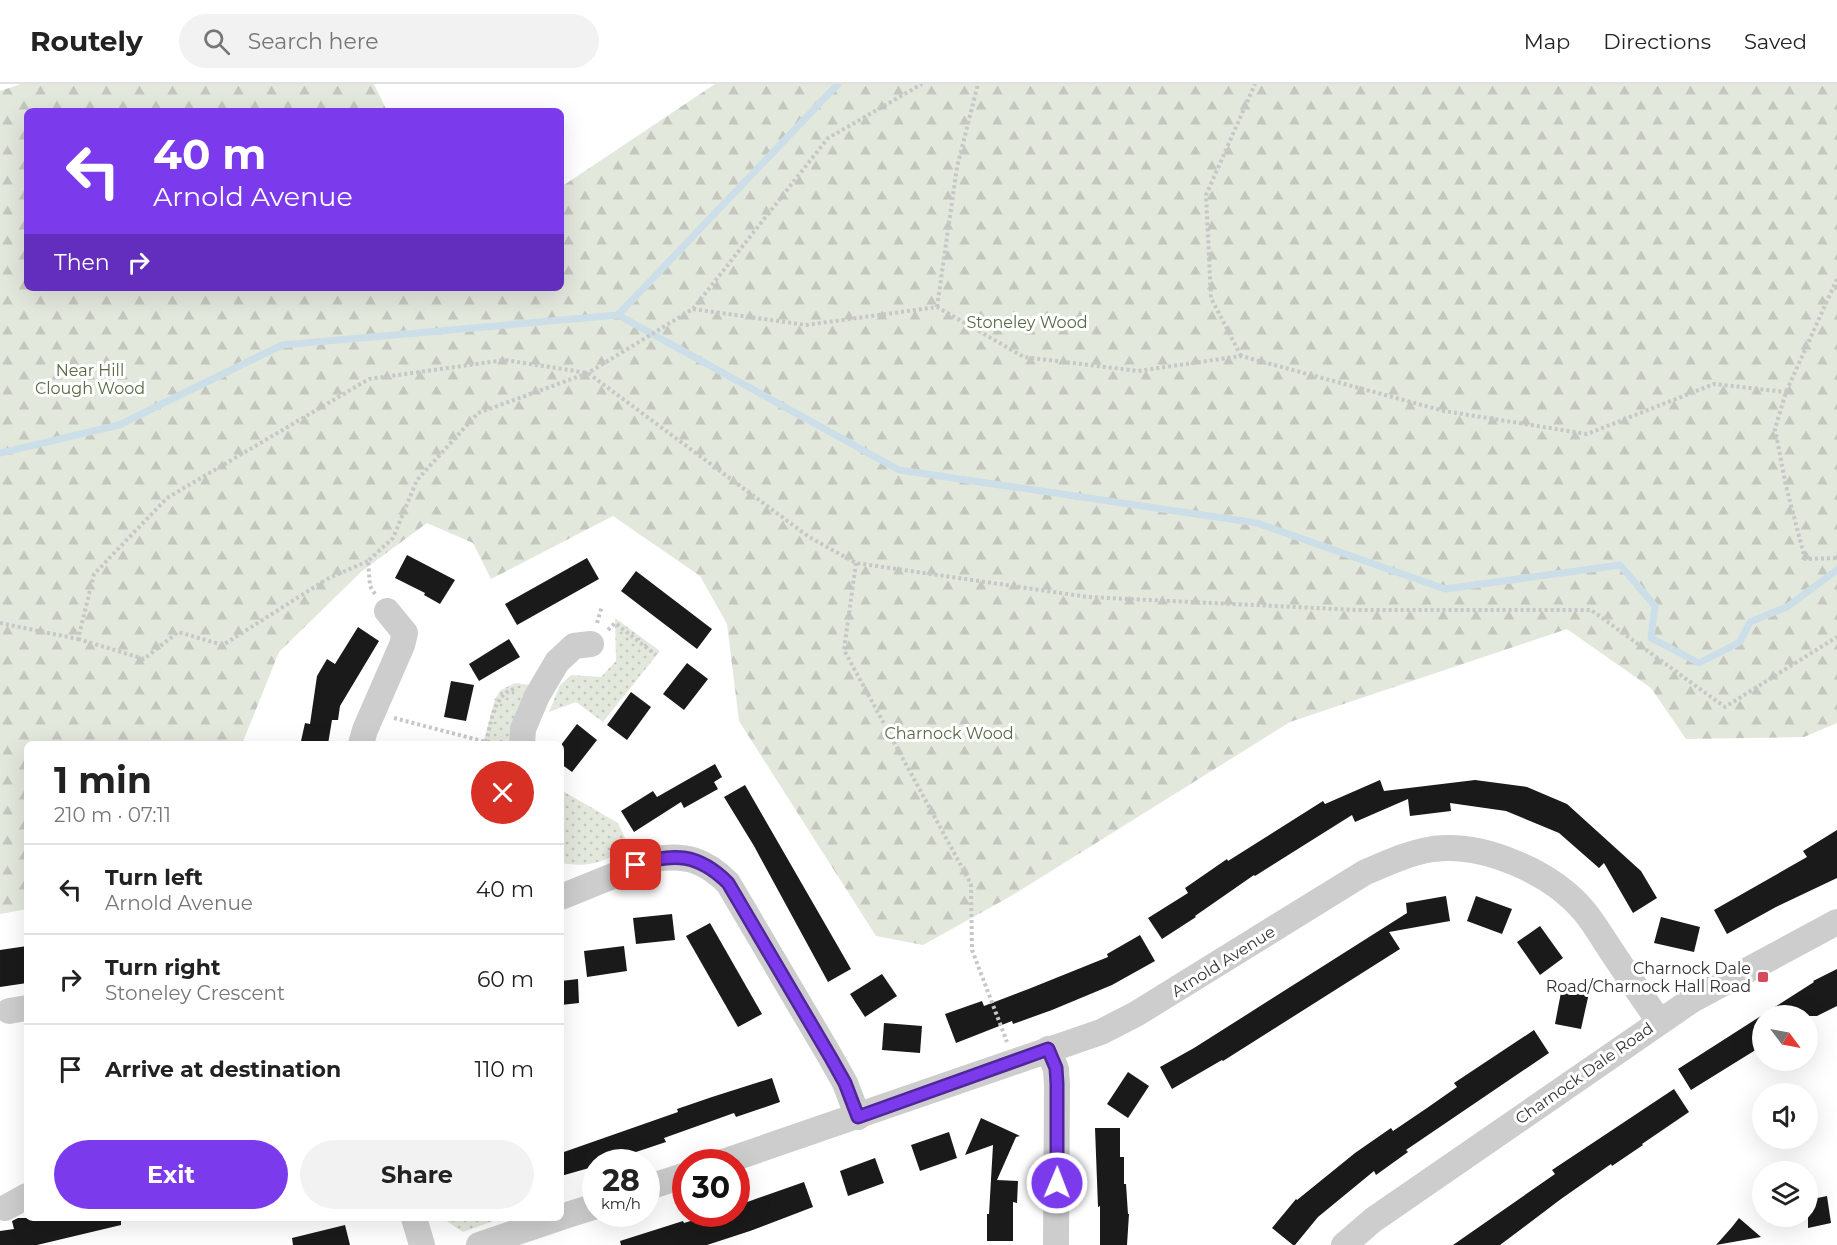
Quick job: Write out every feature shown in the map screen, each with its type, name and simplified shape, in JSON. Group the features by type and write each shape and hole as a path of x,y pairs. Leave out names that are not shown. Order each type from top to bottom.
{"street":[{"path":"362,741 405,633 387,611"},
{"path":"522,741 523,729 537,696 557,662 574,646 591,644"},
{"name":"Arnold Avenue","path":"750,1153 1101,1032 1136,1014 1364,873 1398,857 1434,849 1462,848 1495,855 1561,888 1585,912 1659,1021"},
{"path":"564,896 655,859 686,858 714,869 728,883 831,1058 845,1083 858,1117"},
{"name":"Charnock Dale Road","path":"1344,1245 1373,1220 1659,1021 1731,977 1837,922"},
{"path":"1048,1049 1056,1068 1057,1084 1056,1245"},
{"path":"564,1217 582,1211"},
{"path":"415,1221 422,1245"},
{"path":"479,1245 551,1221"}],"path":[{"path":"0,623 78,639 144,658 178,632 223,645 327,579 368,561 393,538 417,480 478,413 588,373 693,309 828,138 922,84"},
{"path":"937,307 957,167 978,84"},
{"path":"1241,356 1210,298 1206,195 1255,84"},
{"path":"1837,279 1786,392 1775,429 1786,486 1805,559 1837,558"},
{"path":"693,309 806,325 937,307 1024,357 1138,371 1241,356 1444,411 1587,434 1714,384 1786,392"},
{"path":"78,639 94,574 166,498 369,379 505,360 588,373 809,537 856,563 1088,597 1357,610 1591,610 1725,707 1837,637"},
{"path":"368,561 370,586 387,611"},
{"path":"856,563 844,650 971,884 972,950 1014,1062"},
{"path":"591,644 615,624 656,655"},
{"path":"372,713 482,741"}],"green space":[{"path":"21,84 374,84 386,108 24,108 24,291 564,291 564,185 715,84 1837,84 1837,723 1804,737 1686,739 1651,688 1567,629 1290,722 1011,896 923,945 876,936 739,721 727,624 700,576 613,516 491,579 473,543 427,523 362,571 279,652 243,741 24,741 24,910 0,914 0,91"},
{"path":"615,618 660,651 603,722 576,702 549,712 560,685 571,675 601,677 616,661"},
{"path":"515,683 530,685 514,741 484,741 495,699 501,690"},
{"path":"564,792 618,823 629,846 605,860 589,864 564,863"},
{"path":"446,1221 494,1221 463,1232"}],"building":[{"path":"407,555 455,580 440,604 424,595 425,593 395,578"},
{"path":"587,558 599,579 517,625 505,604"},
{"path":"636,571 712,629 697,649 621,591"},
{"path":"358,627 379,641 340,706 338,720 332,720 328,741 301,741 305,723 310,724 317,676 327,659 335,664"},
{"path":"509,639 520,657 479,681 469,664"},
{"path":"687,663 708,679 684,710 663,694"},
{"path":"451,681 474,685 466,721 444,717"},
{"path":"631,692 651,707 627,740 607,725"},
{"path":"577,724 597,740 572,772 564,766 564,741"},
{"path":"715,764 722,777 714,782 718,789 684,808 681,802 634,832 621,811 653,791 657,797"},
{"path":"1380,780 1384,791 1475,780 1527,787 1567,804 1641,871 1657,898 1633,913 1604,863 1599,868 1559,833 1506,811 1450,803 1451,811 1410,816 1408,799 1355,822 1352,815 1254,875 1162,939 1148,918 1188,893 1185,888 1227,859 1228,861 1323,801 1325,804"},
{"path":"745,785 851,969 828,982 754,846 724,797"},
{"path":"1837,830 1837,878 1776,907 1727,934 1714,910 1807,857 1803,851"},
{"path":"1446,896 1450,921 1389,932 1400,949 1223,1061 1172,1089 1160,1067 1194,1048 1407,913 1406,903"},
{"path":"1476,896 1512,909 1502,934 1467,921"},
{"path":"672,914 675,940 636,944 633,918"},
{"path":"1661,917 1700,927 1694,952 1654,943"},
{"path":"710,923 762,1014 738,1027 686,936"},
{"path":"1540,926 1563,958 1540,975 1517,942"},
{"path":"1140,935 1155,961 1112,985 1052,1010 1013,1024 1012,1021 956,1043 945,1014 982,1001 984,1006 1108,957 1107,954"},
{"path":"24,946 24,983 0,987 0,950"},
{"path":"624,946 627,971 587,977 584,951"},
{"path":"1837,969 1837,1006 1818,1016 1818,1005 1778,1005 1814,982"},
{"path":"882,974 897,996 865,1017 850,994"},
{"path":"578,979 579,1003 564,1005 564,981"},
{"path":"1562,987 1589,993 1581,1029 1555,1024"},
{"path":"1752,1022 1752,1052 1691,1090 1678,1069"},
{"path":"884,1023 922,1026 920,1053 882,1050"},
{"path":"1534,1030 1549,1053 1406,1150 1408,1152 1376,1175 1374,1171 1318,1217 1295,1245 1272,1228 1296,1199 1355,1153 1391,1128 1393,1131 1427,1108 1457,1087 1454,1083"},
{"path":"1128,1072 1149,1086 1128,1118 1107,1104"},
{"path":"772,1078 780,1102 736,1117 734,1113 664,1138 666,1142 645,1149 582,1149 582,1170 564,1175 564,1152 678,1112 677,1109"},
{"path":"1674,1089 1689,1112 1643,1145 1612,1166 1611,1164 1500,1245 1453,1245 1555,1174 1552,1170"},
{"path":"981,1118 1020,1136 1016,1137 997,1180 1018,1181 1017,1203 1013,1202 1013,1241 987,1241 993,1145 965,1155"},
{"path":"1095,1128 1120,1128 1120,1157 1124,1157 1124,1184 1126,1184 1129,1214 1127,1245 1100,1245"},
{"path":"949,1132 957,1158 920,1171 911,1145"},
{"path":"875,1158 884,1183 848,1196 840,1171"},
{"path":"804,1182 813,1207 707,1245 621,1245 620,1241 672,1224 672,1227 750,1227 750,1201"},
{"path":"1827,1196 1831,1223 1818,1226 1818,1198"},
{"path":"24,1218 24,1221 121,1221 121,1225 37,1245 0,1245 0,1231 14,1229 12,1221"},
{"path":"1739,1218 1761,1237 1716,1245 1732,1227"},
{"path":"345,1225 350,1245 293,1245 292,1238"}],"waterway":[{"path":"618,315 838,84"},
{"path":"0,453 119,425 282,345 618,315 899,470 1257,523 1445,589 1620,565 1655,606 1651,638 1699,663 1740,642 1750,622 1787,607 1837,570"}],"place":[{"name":"Charnock Dale Road/Charnock Hall Road","path":"1763,977"}],"route":[{"path":"636,865 655,859 686,858 714,869 728,883 845,1083 858,1117 1048,1049 1056,1068 1057,1183"}],"park label":[{"name":"Stoneley Wood","path":"1027,322"},
{"name":"Near Hill Clough Wood","path":"90,379"},
{"name":"Charnock Wood","path":"949,733"}]}
